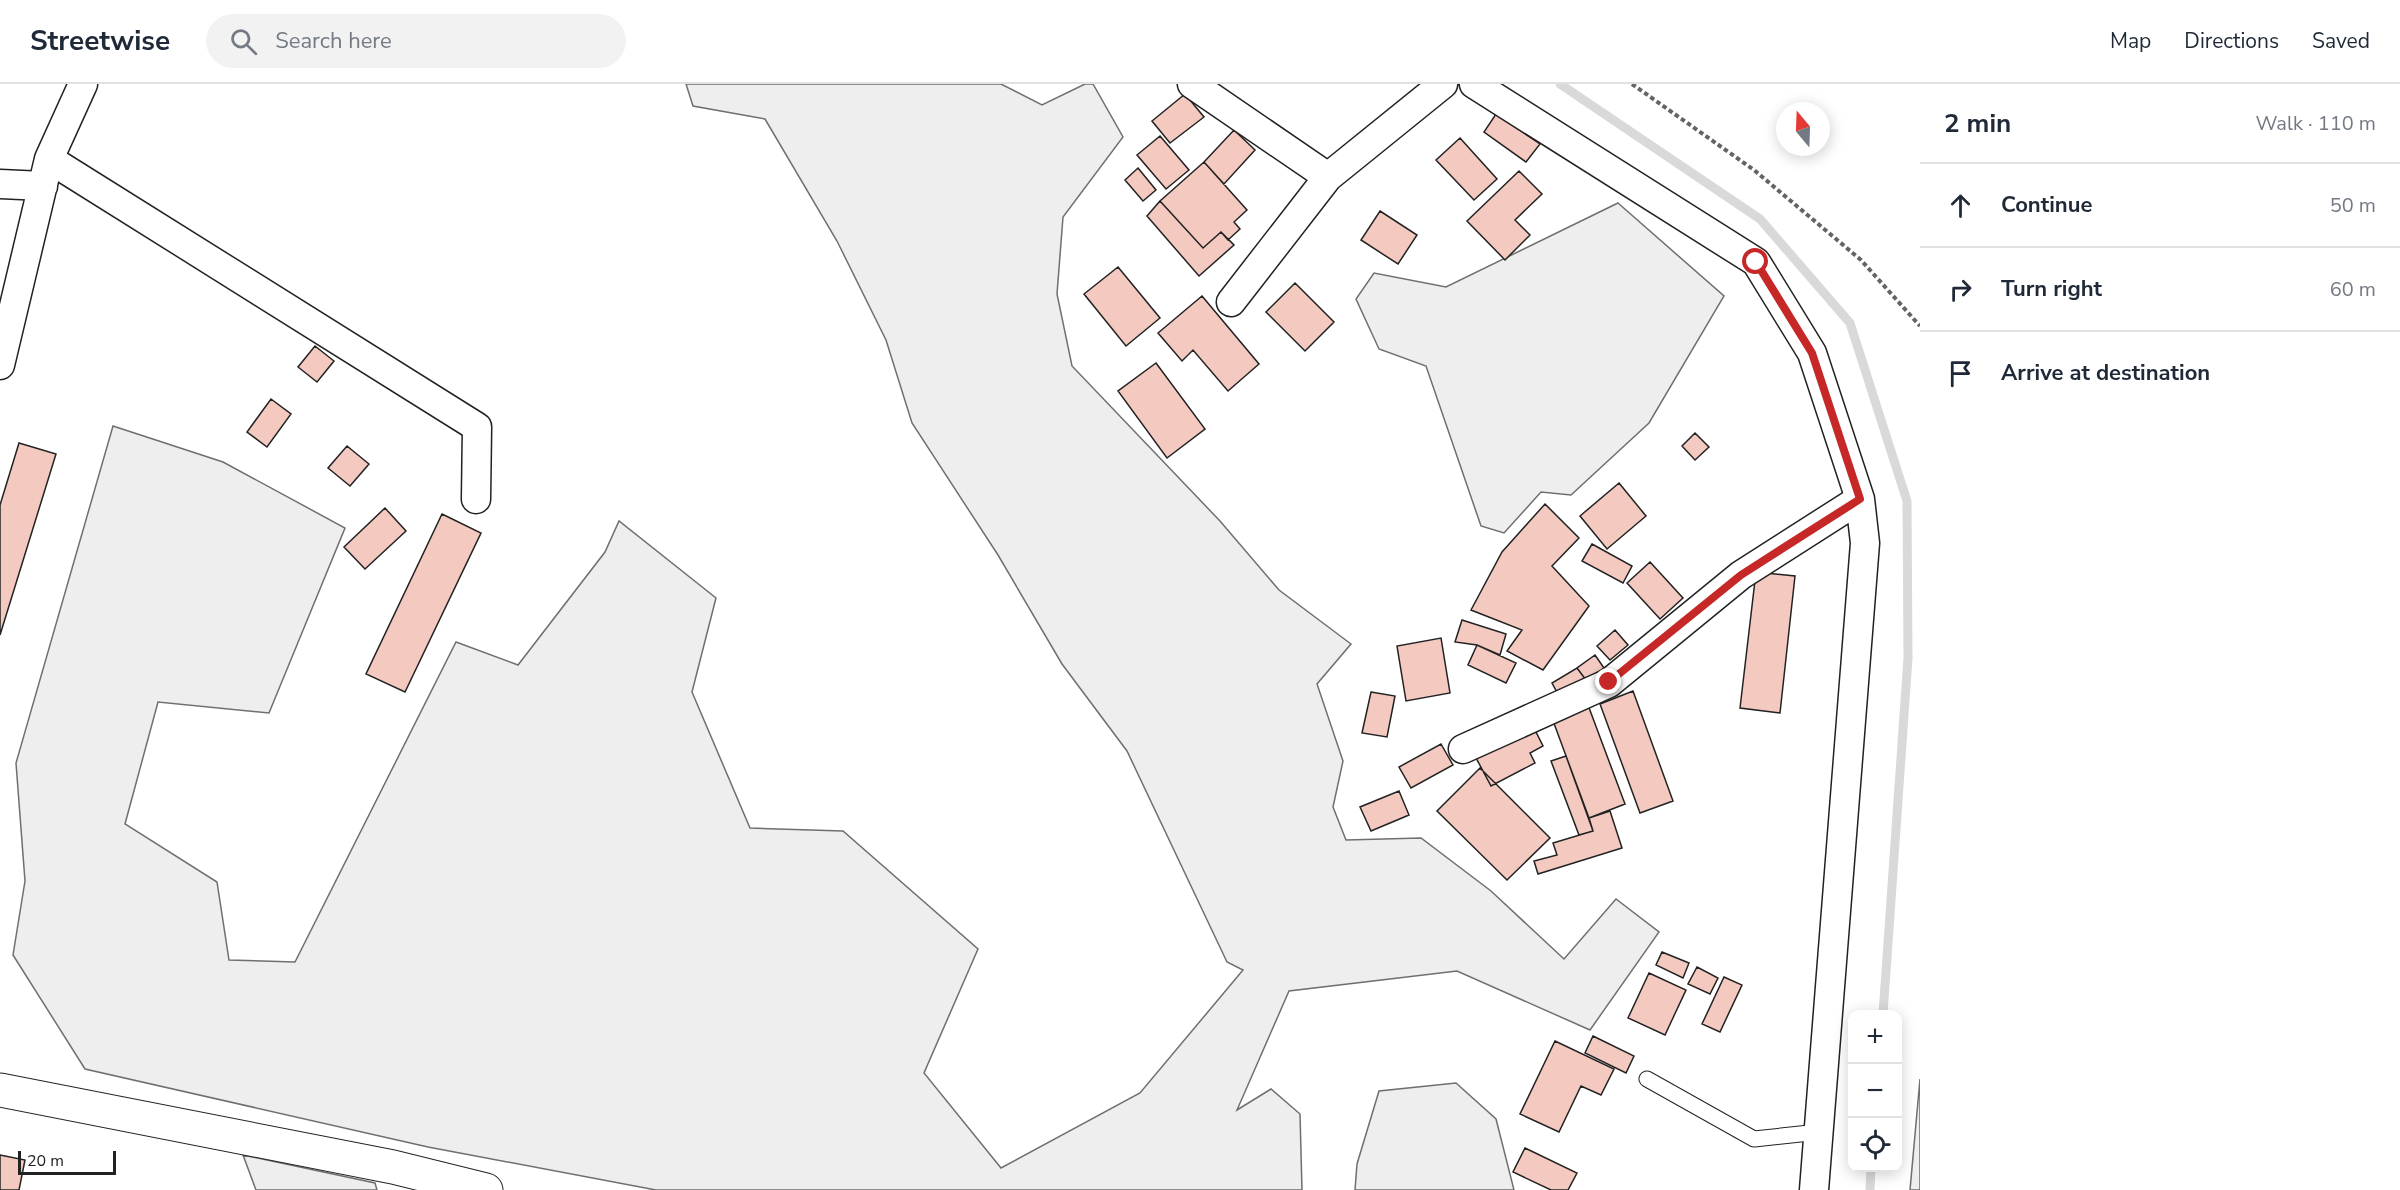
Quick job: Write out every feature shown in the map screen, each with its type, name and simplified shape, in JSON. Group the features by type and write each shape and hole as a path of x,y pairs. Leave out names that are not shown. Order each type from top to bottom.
{"street":[{"path":"0,365 49,159 83,84"},
{"path":"1192,84 1328,177"},
{"path":"1231,302 1328,177 1443,84"},
{"path":"1474,84 1756,262 1812,353 1860,499 1865,543 1814,1190"},
{"path":"49,159 477,427 476,499"},
{"path":"0,184 43,186"},
{"path":"1463,749 1609,682 1741,575 1860,499"},
{"path":"0,1090 393,1167 486,1190"}],"lane":[{"path":"1647,1079 1754,1138 1819,1132"}],"path":[{"path":"1632,84 1754,170 1835,238 1861,260 1920,326"}],"shaded area":[{"path":"686,84 1001,84 1042,105 1085,84 1093,84 1123,137 1063,217 1057,294 1072,366 1220,521 1279,590 1351,644 1317,684 1343,761 1333,807 1346,840 1421,838 1491,891 1564,959 1616,899 1659,932 1590,1030 1457,971 1289,991 1237,1110 1271,1089 1300,1114 1302,1190 656,1190 428,1147 85,1069 13,955 25,881 16,763 113,426 223,462 345,528 269,713 158,702 125,824 217,882 229,960 295,962 456,642 518,665 605,552 619,521 716,598 692,692 750,828 843,831 978,949 924,1073 1001,1168 1140,1093 1243,970 1227,962 1127,751 1062,664 998,555 912,423 886,340 837,241 765,119 693,106"},
{"path":"1618,203 1724,296 1649,423 1571,495 1541,492 1504,533 1481,526 1426,366 1379,349 1356,299 1374,273 1446,287"},
{"path":"1920,1079 1920,1190 1910,1190"},
{"path":"1456,1083 1496,1119 1514,1190 1355,1190 1357,1164 1379,1091"},
{"path":"243,1155 375,1183 377,1190 256,1190"}],"building":[{"path":"1185,94 1204,117 1170,143 1152,121"},
{"path":"1496,114 1540,144 1526,162 1484,132"},
{"path":"1234,130 1255,150 1224,184 1204,162"},
{"path":"1160,136 1189,170 1166,189 1137,155"},
{"path":"1460,138 1497,179 1474,200 1436,160"},
{"path":"1204,162 1247,210 1234,222 1240,229 1228,240 1221,232 1203,248 1160,201"},
{"path":"1138,168 1156,190 1143,201 1125,180"},
{"path":"1519,171 1542,194 1515,220 1530,235 1505,260 1467,221"},
{"path":"1160,201 1203,248 1221,232 1234,245 1199,276 1147,216"},
{"path":"1380,211 1417,235 1398,264 1361,240"},
{"path":"1118,267 1160,318 1126,346 1084,294"},
{"path":"1295,283 1334,322 1305,351 1266,312"},
{"path":"1202,296 1259,364 1228,391 1193,350 1182,361 1158,333"},
{"path":"315,346 334,361 317,382 298,367"},
{"path":"1156,363 1205,429 1167,458 1118,391"},
{"path":"271,399 291,414 267,447 247,432"},
{"path":"1695,433 1709,447 1695,460 1682,446"},
{"path":"19,443 56,454 0,635 0,505"},
{"path":"347,446 369,464 350,486 328,468"},
{"path":"1619,483 1646,516 1607,549 1580,516"},
{"path":"1545,504 1579,538 1552,566 1589,606 1543,670 1507,651 1522,630 1471,610 1502,552"},
{"path":"385,508 406,531 365,569 344,547"},
{"path":"442,514 481,533 405,692 366,674"},
{"path":"1592,544 1632,566 1623,583 1582,561"},
{"path":"1650,562 1683,598 1660,619 1627,583"},
{"path":"1756,572 1795,576 1780,713 1740,708"},
{"path":"1462,620 1506,634 1500,655 1477,645 1455,642"},
{"path":"1615,630 1628,645 1610,660 1597,646"},
{"path":"1441,638 1450,693 1406,701 1397,646"},
{"path":"1477,645 1516,663 1506,683 1468,665"},
{"path":"1595,655 1604,668 1586,680 1577,668"},
{"path":"1577,668 1586,680 1559,696 1552,683"},
{"path":"1633,691 1673,801 1640,813 1600,704"},
{"path":"1371,692 1395,696 1387,737 1362,733"},
{"path":"1588,705 1625,804 1589,818 1552,718"},
{"path":"1533,726 1543,746 1530,753 1535,763 1491,786 1475,756"},
{"path":"1441,744 1453,765 1411,788 1399,767"},
{"path":"1566,756 1593,831 1579,835 1551,761"},
{"path":"1480,768 1550,838 1507,880 1437,811"},
{"path":"1399,791 1409,815 1371,831 1360,807"},
{"path":"1610,811 1622,848 1538,874 1534,861 1557,855 1553,843 1593,831 1589,818"},
{"path":"1662,952 1689,963 1683,978 1656,965"},
{"path":"1697,967 1718,978 1710,994 1688,984"},
{"path":"1649,973 1686,990 1665,1035 1628,1018"},
{"path":"1724,977 1742,985 1720,1032 1702,1024"},
{"path":"1593,1036 1634,1056 1626,1073 1585,1053"},
{"path":"1555,1041 1614,1069 1601,1095 1581,1086 1559,1132 1520,1114"},
{"path":"1525,1148 1577,1173 1568,1190 1551,1190 1513,1172"},
{"path":"0,1155 25,1160 19,1190 0,1190"}],"waterway":[{"path":"1560,84 1760,219 1850,323 1907,501 1908,658 1883,1010"},
{"path":"1870,1190 1871,1172"}],"route":[{"path":"1609,682 1741,575 1860,499 1812,353 1756,262"}]}
